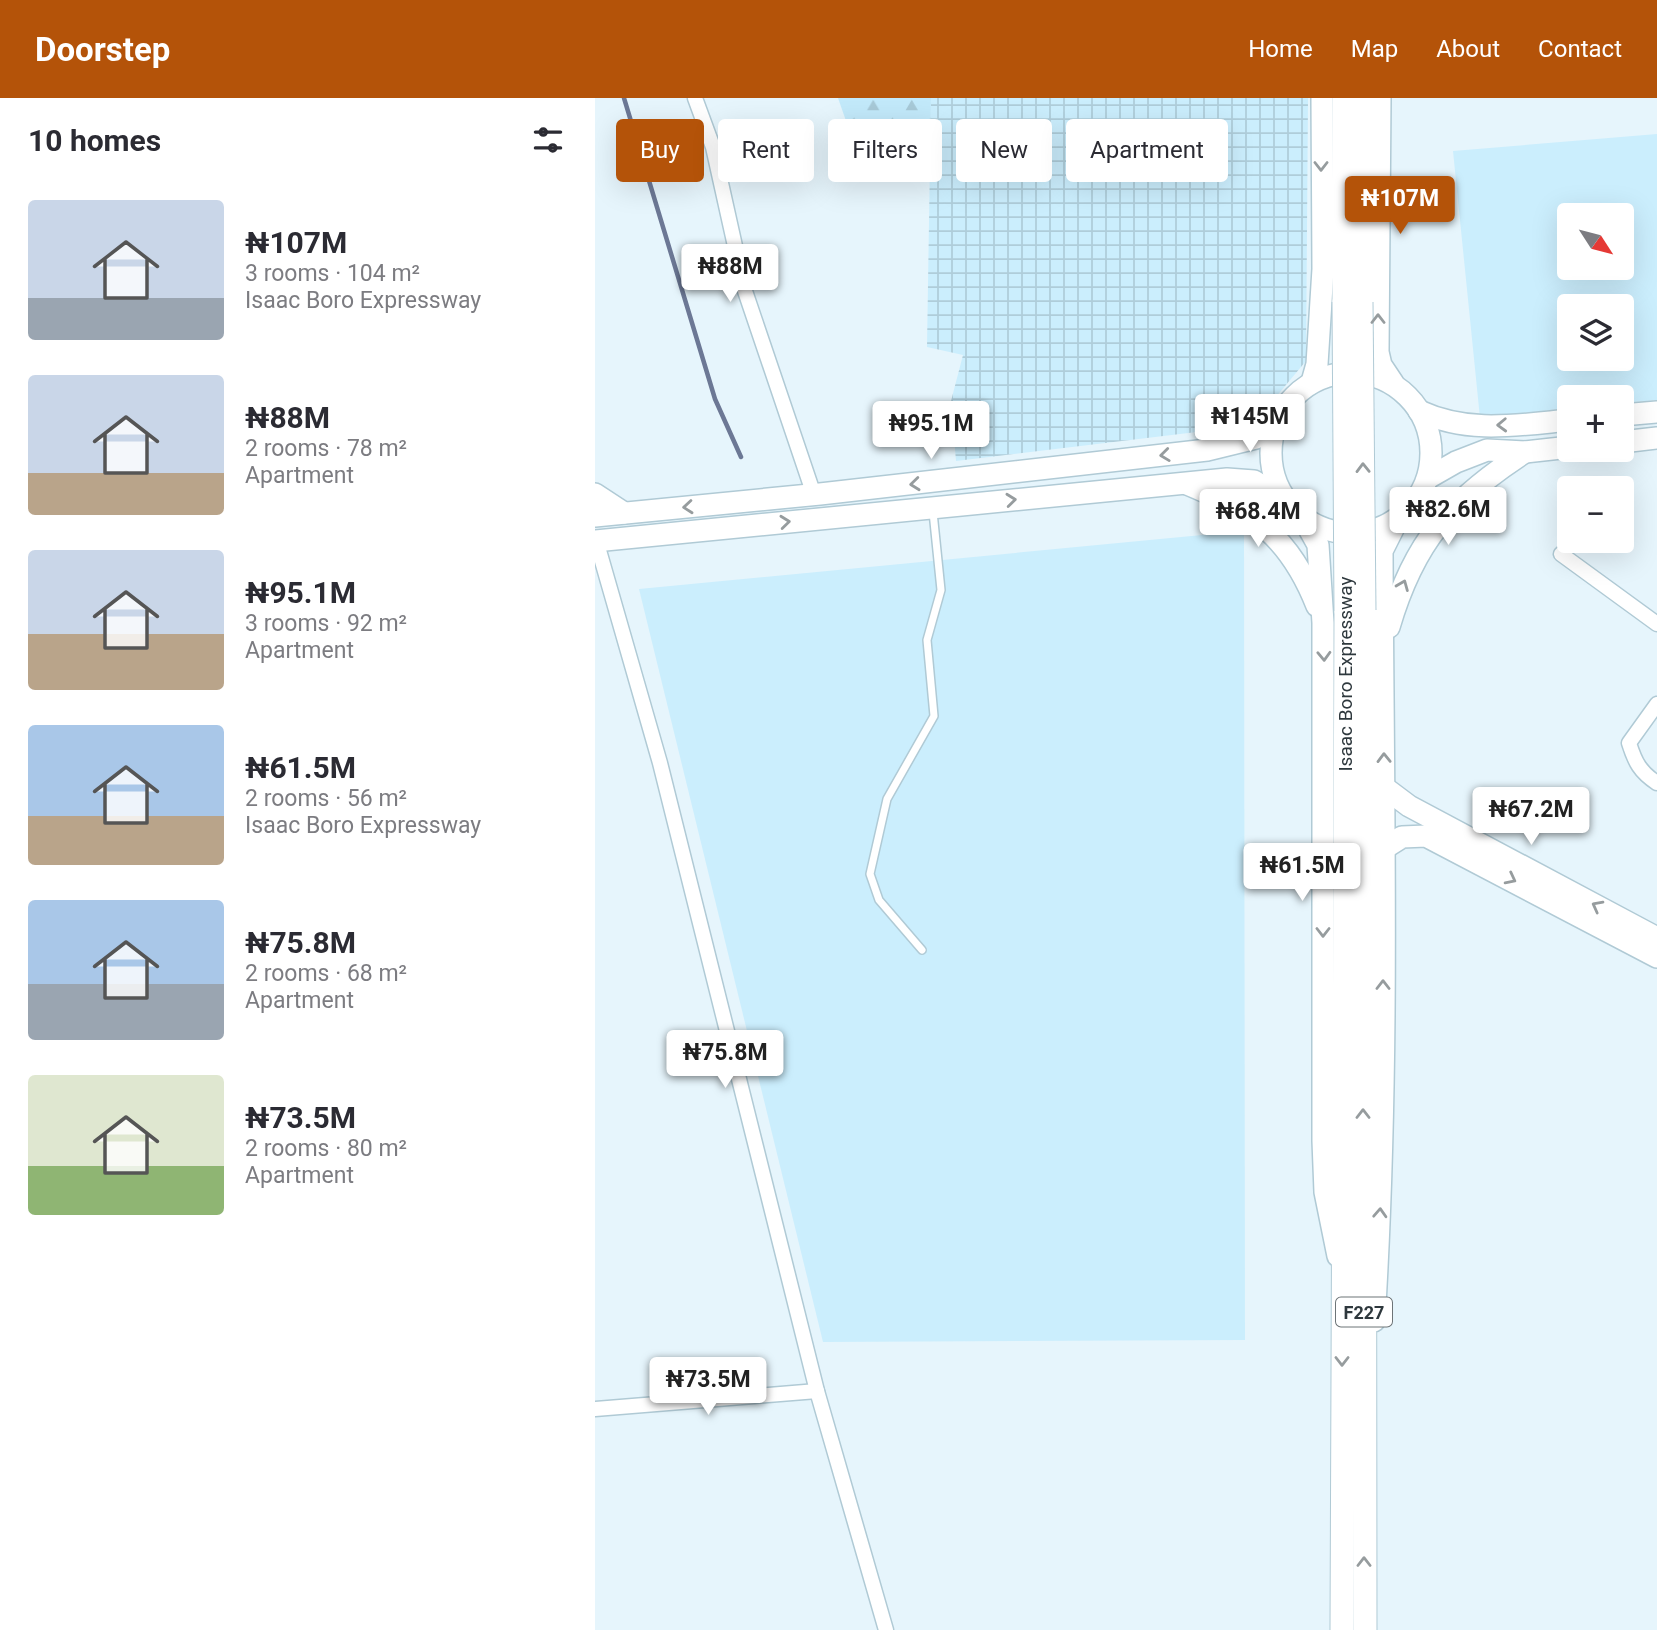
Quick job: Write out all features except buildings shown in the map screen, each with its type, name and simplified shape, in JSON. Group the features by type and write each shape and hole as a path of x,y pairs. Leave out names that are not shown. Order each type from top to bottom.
{"main road":[{"path":"1312,382 1317,364 1323,270 1322,98"},
{"name":"Isaac Boro Expressway","path":"1343,98 1352,302 1355,610 1353,997"},
{"name":"Isaac Boro Expressway","path":"1352,302 1361,98"},
{"path":"1303,518 1325,530 1350,534 1376,530 1398,519 1417,501 1428,478 1432,453 1427,425 1414,401 1393,383 1381,365 1378,352 1380,98"},
{"path":"1285,500 1274,477 1271,452 1276,424 1290,400 1312,382 1339,373 1366,373 1393,383"},
{"path":"1419,411 1440,420 1466,426 1557,421"},
{"path":"1634,414 1657,412"},
{"path":"595,516 814,495 1207,450 1256,438 1276,424"},
{"path":"1634,441 1657,438"},
{"path":"1428,478 1456,462 1487,450 1525,452 1557,448"},
{"path":"1382,649 1413,561 1434,531 1458,500 1525,452"},
{"path":"596,540 1227,479 1254,481 1285,500 1303,518 1318,545 1323,623 1323,1141 1325,1192 1343,1274"},
{"path":"1185,483 1230,502 1253,516 1277,537 1294,558 1307,582 1323,623"},
{"path":"595,494 624,513"},
{"path":"1364,1377 1373,1346 1383,1162 1385,789 1382,551 1398,519"},
{"path":"1385,789 1409,806 1657,938"},
{"path":"1383,849 1402,837 1426,836 1657,957"},
{"name":"F227","path":"1342,1630 1343,1274 1353,997"},
{"name":"F227","path":"1353,997 1364,1377 1365,1630"}],"street":[{"path":"695,98 713,147 744,291 814,495"},
{"path":"596,540 660,763 817,1391 886,1630"},
{"path":"1561,554 1657,624"},
{"path":"1657,704 1629,743 1635,762 1643,774 1657,783"},
{"path":"595,1409 817,1391"}],"lane":[{"path":"922,950 879,900 870,874 887,800 934,716 927,640 941,590 932,508"}],"shaded area":[{"path":"931,98 1308,98 1306,361 1255,422 1205,431 956,461 951,401 963,355 927,347 930,182 942,182 942,119 931,119"},
{"path":"1657,134 1657,400 1634,402 1634,385 1557,385 1557,409 1480,418 1453,151"},
{"path":"1244,531 1245,1340 823,1342 639,589"}],"green space":[{"path":"838,98 931,98 931,119 845,119"}],"waterway":[{"path":"624,98 715,399 741,457"}]}
